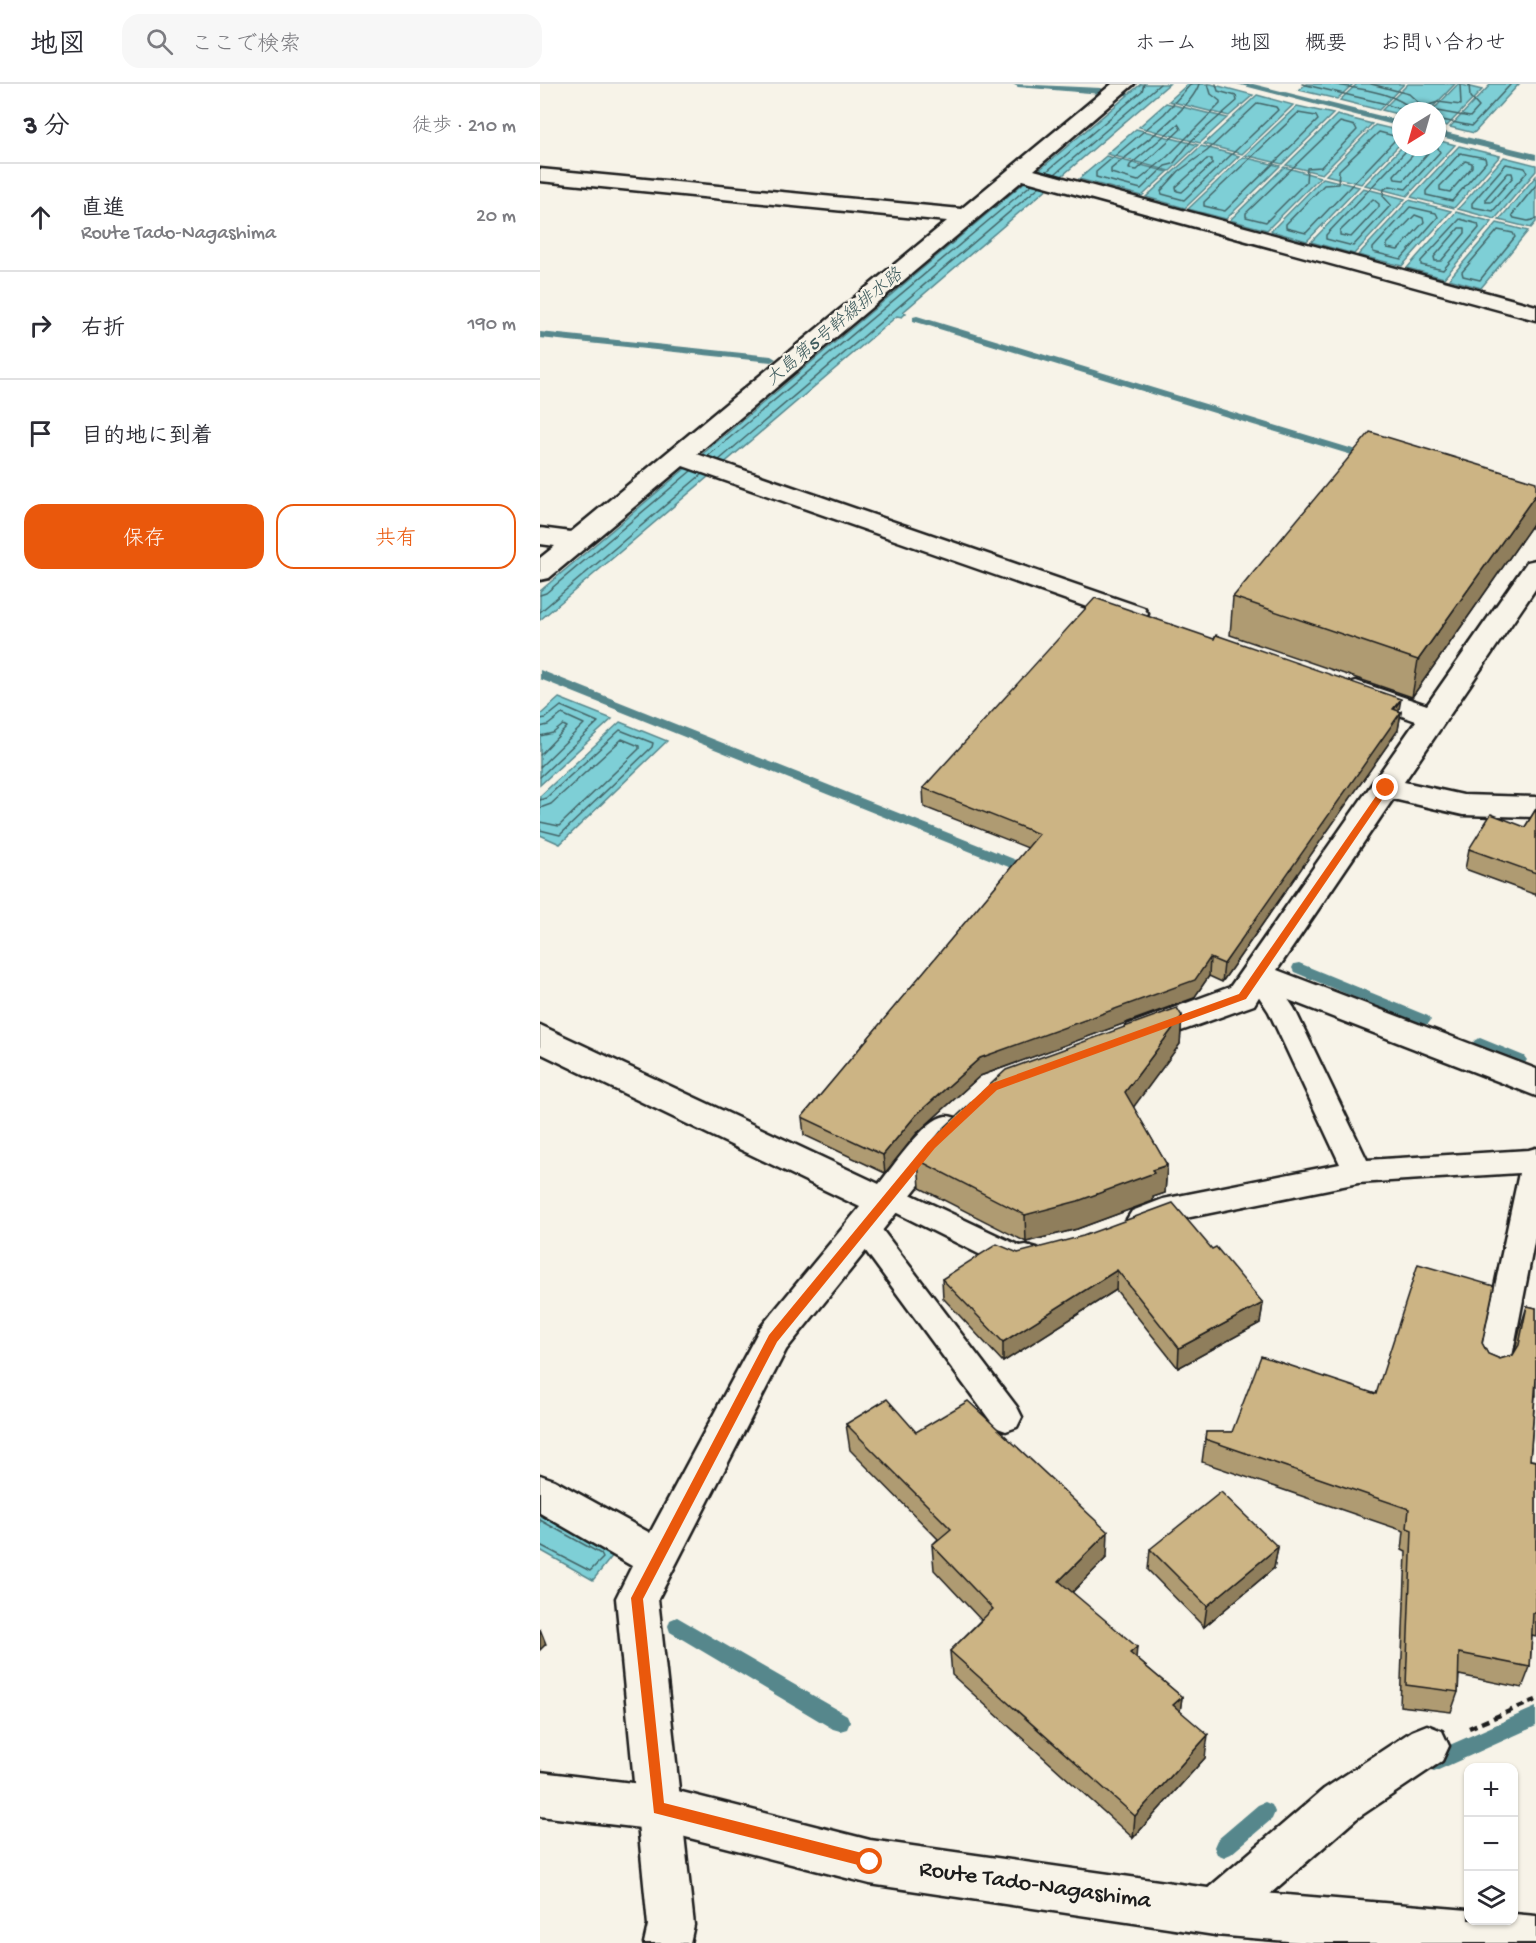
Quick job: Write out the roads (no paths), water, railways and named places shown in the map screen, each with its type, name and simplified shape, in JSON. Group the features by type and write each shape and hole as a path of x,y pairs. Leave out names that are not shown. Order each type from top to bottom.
{"street":[{"path":"540,572 684,458 966,216 1022,173 1125,84"},
{"path":"1022,173 1536,313"},
{"path":"540,176 966,216"},
{"path":"684,458 1153,620"},
{"path":"540,536 577,541"},
{"path":"1113,1044 1242,996 1536,568"},
{"path":"1333,682 1434,717"},
{"path":"1386,788 1462,805 1536,807"},
{"path":"1258,975 1536,1083"},
{"path":"540,1038 879,1209"},
{"path":"667,1943 671,1925 637,1598 773,1339 931,1145 970,1109"},
{"path":"540,1493 658,1559"},
{"path":"1215,1912 1340,1804 1427,1746"},
{"name":"Route Tado-Nagashima","path":"540,1794 658,1808 870,1862 1215,1912 1536,1939"}],"lane":[{"path":"1258,975 1281,1008 1358,1172"},
{"path":"1113,1230 1163,1211 1358,1172 1536,1160 1494,1367"},
{"path":"879,1209 1018,1259 1050,1250"},
{"path":"879,1209 1006,1417"}],"water":[{"path":"1141,84 1169,84 903,312 906,313 902,317 897,316 540,620 540,591 1128,95 1124,94 1130,93"},
{"path":"1188,84 1211,84 1253,95 1229,116 1169,101"},
{"path":"1306,84 1353,84 1337,99 1299,90"},
{"path":"1357,84 1404,84 1379,110 1340,100"},
{"path":"1408,84 1455,84 1438,102 1392,102 1392,113 1382,110"},
{"path":"1458,84 1482,90 1447,126 1446,102 1441,102"},
{"path":"1491,84 1519,84 1474,133 1450,127"},
{"path":"1257,95 1293,105 1242,154 1204,144"},
{"path":"1166,103 1227,118 1200,143 1139,127"},
{"path":"1297,106 1333,114 1282,164 1245,155"},
{"path":"1337,115 1372,124 1322,174 1286,165"},
{"path":"1375,125 1392,129 1392,152 1361,184 1326,175"},
{"path":"1136,129 1198,145 1170,171 1107,154"},
{"path":"1446,142 1455,145 1446,155"},
{"path":"1201,146 1239,156 1185,208 1146,197"},
{"path":"1459,146 1500,156 1454,208 1411,197"},
{"path":"1106,156 1168,172 1142,196 1079,179"},
{"path":"1393,156 1445,156 1407,196 1365,185"},
{"path":"1243,157 1280,166 1226,219 1188,209"},
{"path":"1504,157 1536,165 1536,171 1495,219 1458,209"},
{"path":"1284,167 1320,177 1267,230 1230,220"},
{"path":"1536,176 1536,222 1531,228 1499,220"},
{"path":"1323,178 1359,187 1307,241 1271,231"},
{"path":"1363,188 1405,199 1354,254 1311,242"},
{"path":"1409,200 1451,211 1402,266 1358,255"},
{"path":"1456,212 1492,222 1444,278 1407,268"},
{"path":"1497,223 1528,231 1481,288 1449,279"},
{"path":"559,698 612,719 540,785 540,715"},
{"path":"620,722 667,741 560,844 540,835 540,796"},
{"path":"540,1513 614,1554 593,1580 540,1550"}],"waterway":[{"path":"1018,84 1101,91"},
{"path":"1242,84 1392,122"},
{"path":"1446,135 1536,157"},
{"path":"917,319 1372,458"},
{"name":"大島第5号幹線排水路","path":"540,335 771,359"},
{"path":"540,674 1031,871"},
{"path":"1299,968 1423,1020"},
{"path":"1480,1044 1519,1060"},
{"path":"677,1626 840,1722"},
{"path":"1434,1762 1536,1716"},
{"path":"1224,1847 1265,1812"}]}
